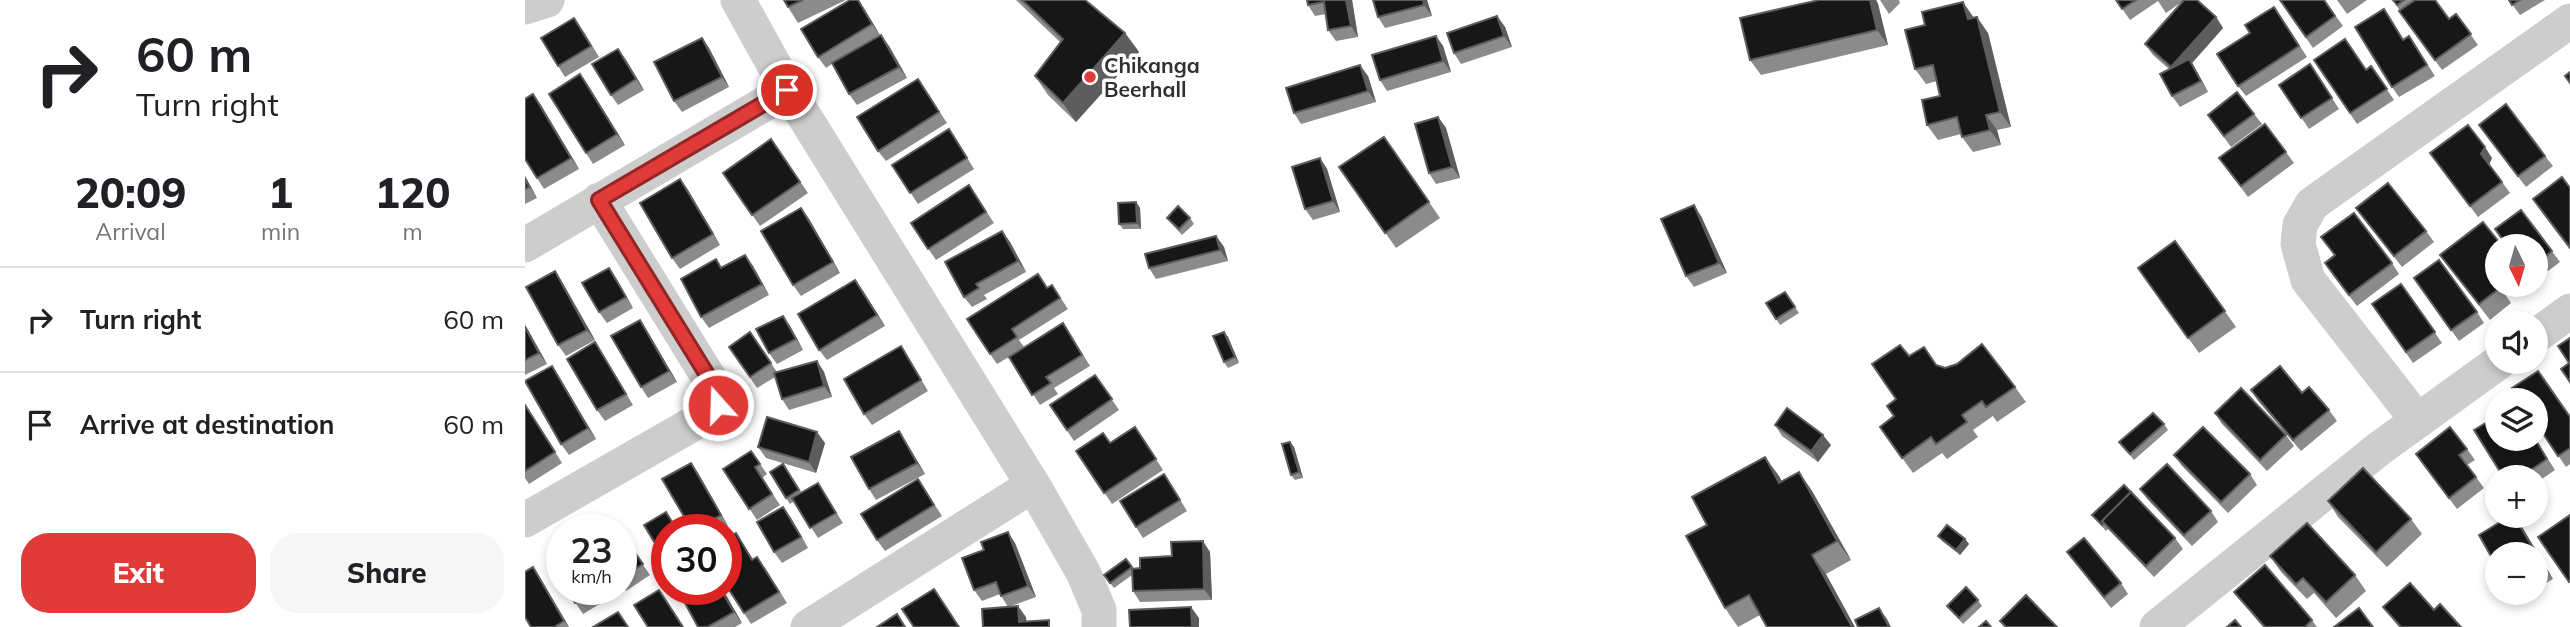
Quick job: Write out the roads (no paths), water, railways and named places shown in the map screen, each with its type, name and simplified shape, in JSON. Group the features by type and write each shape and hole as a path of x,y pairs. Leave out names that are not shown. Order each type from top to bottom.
{"street":[{"path":"525,7 547,0"},
{"path":"738,0 787,90 1033,485 1083,572 1099,610 1099,627"},
{"path":"2418,421 2308,280 2298,244 2299,226 2312,204 2570,21"},
{"path":"525,245 787,90"},
{"path":"525,520 712,414 718,405 714,386 599,200"},
{"path":"2548,327 2570,311"},
{"path":"2157,627 2380,448 2485,372"},
{"path":"808,627 1033,485"}],"place":[{"name":"Chikanga Beerhall","path":"1090,77"}]}
